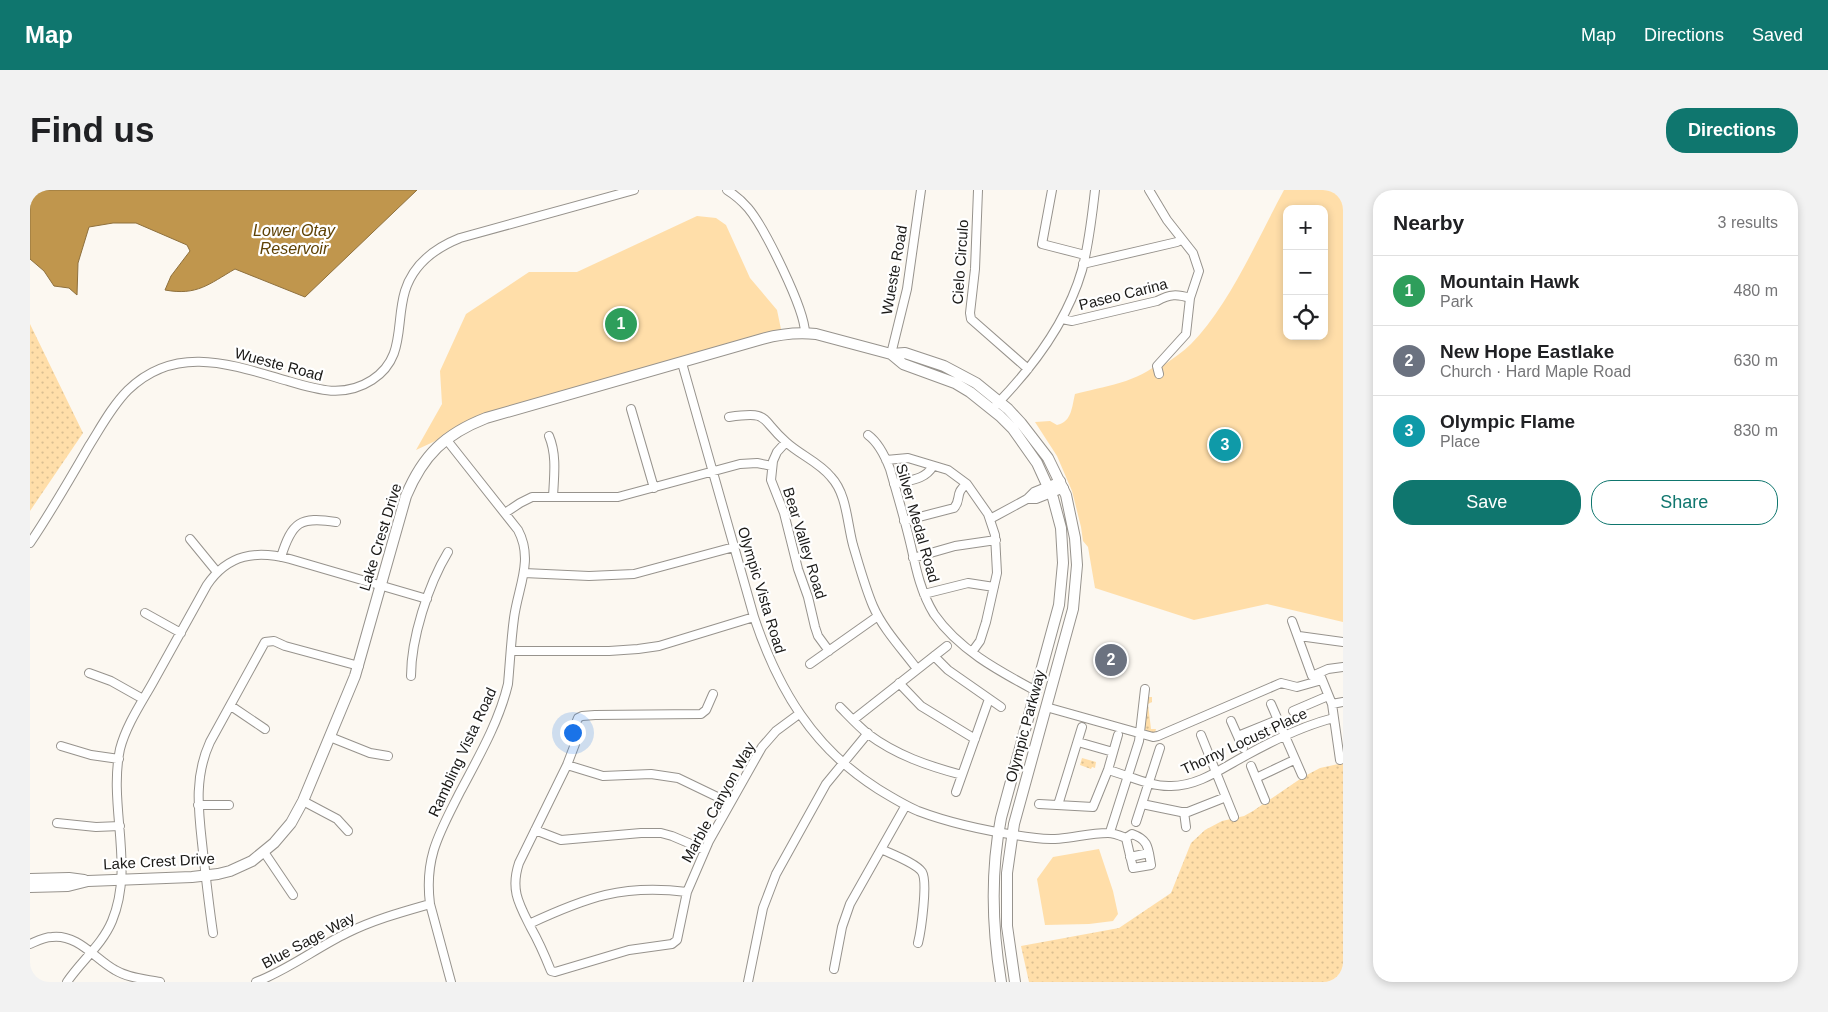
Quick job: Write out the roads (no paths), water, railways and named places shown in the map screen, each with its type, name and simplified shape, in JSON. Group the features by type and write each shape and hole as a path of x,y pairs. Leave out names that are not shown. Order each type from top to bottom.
{"main road":[{"name":"Lake Crest Drive","path":"30,887 68,886 88,881 206,876 240,867 264,852 287,828 303,802 330,737 358,666 411,484 417,472 433,450 446,439 465,427 486,418 768,337 805,332 892,354 903,364 955,383 996,406 1021,423 1037,442 1062,485"},
{"name":"Lake Crest Drive","path":"996,406 1031,452 1050,490"},
{"name":"Olympic Parkway","path":"1015,982 1007,926 1007,873 1012,835 1073,609 1076,581 1077,565 1073,523 1062,485"},
{"name":"Olympic Parkway","path":"1001,982 993,925 993,873 999,832 1059,605 1062,585 1061,528 1050,490"},
{"name":"Lake Crest Drive","path":"30,879 69,878 88,881"}],"street":[{"name":"Wueste Road","path":"30,543 110,412 128,390 148,375 178,363 212,361 234,365 318,390 339,392 358,388 380,374 391,360 398,340 405,291 415,272 433,252 460,238 634,190"},
{"path":"727,190 742,201 752,214 781,267 800,310 805,324 805,332"},
{"name":"Wueste Road","path":"892,354 907,289 921,190"},
{"name":"Cielo Circulo","path":"978,190 971,319 1028,369"},
{"path":"1052,190 1042,244 1085,255"},
{"path":"996,406 1028,369 1048,342 1067,308 1083,264 1089,238 1095,190"},
{"path":"1149,190 1167,220 1193,252 1199,271 1190,298 1186,334 1158,366 1159,374"},
{"path":"1083,264 1177,242 1182,239"},
{"name":"Paseo Carina","path":"1062,318 1072,321 1157,301 1176,294 1190,298"},
{"name":"Olympic Vista Road","path":"682,363 754,617 772,667 799,714 813,732 842,763 869,783 906,805 943,819 1012,835 1054,840 1110,832"},
{"path":"631,409 654,488"},
{"path":"729,417 760,415 786,442 826,472 838,487 853,544 873,606 878,616 917,668"},
{"name":"Silver Medal Road","path":"868,435 874,439 886,460 924,594 933,612 944,627 986,663 1036,691"},
{"path":"549,436 553,446 554,457 553,496"},
{"name":"Rambling Vista Road","path":"446,439 518,530 526,555 524,574 515,610 508,684 502,706 434,845 429,868 430,904 451,981"},
{"path":"505,513 532,497 618,497 712,471 749,463 772,466 777,452 786,442"},
{"path":"886,460 908,458 948,470 968,484 990,519 996,540 997,573 980,641 972,652"},
{"name":"Bear Valley Road","path":"772,466 772,484 784,513 815,627 818,636 829,651"},
{"path":"894,484 922,478 928,474 933,466"},
{"path":"904,521 954,508 960,490 968,484"},
{"path":"990,519 1027,499 1034,492 1050,490 1062,485"},
{"path":"281,557 291,531 301,523 317,519 336,522"},
{"path":"190,539 217,572"},
{"path":"913,558 954,546 996,540"},
{"path":"524,574 589,576 634,574 734,547"},
{"path":"411,676 412,653 427,599 440,566 448,552"},
{"path":"67,982 92,952 111,924 119,901 122,879 117,787 121,746 128,726 207,585 217,572 235,560 249,555 269,555 427,599"},
{"path":"924,594 968,583 994,587"},
{"path":"145,612 181,633"},
{"path":"810,664 878,616"},
{"path":"511,651 609,652 659,646 754,617"},
{"path":"1292,621 1332,704 1340,741 1340,760"},
{"path":"1299,636 1343,642"},
{"path":"213,933 198,805 199,775 204,755 265,642 274,641 285,646 358,666"},
{"path":"853,720 947,646"},
{"path":"934,656 948,670 1001,707"},
{"path":"1046,707 1153,737 1281,683 1297,687 1328,670 1343,668"},
{"path":"89,673 111,681 143,699"},
{"path":"899,683 921,706 975,740"},
{"path":"1126,838 1110,832 1139,741 1145,689"},
{"path":"688,892 648,890 600,895 564,908 529,924 517,898 515,875 575,744 578,718 582,716 702,714 706,710 713,694"},
{"path":"1293,711 1328,696"},
{"path":"956,792 989,699"},
{"path":"1332,704 1343,702"},
{"path":"1271,704 1302,775"},
{"path":"231,706 265,729"},
{"path":"840,707 868,733 889,748 911,759 962,775"},
{"name":"Marble Canyon Way","path":"529,924 551,970 554,972 623,951 672,944 678,937 688,892 705,850 730,803 762,747 776,731 799,714"},
{"name":"Thorny Locust Place","path":"1108,770 1164,786 1190,784 1246,755 1286,740 1320,722 1334,718"},
{"path":"1238,736 1277,720"},
{"path":"1231,721 1243,748"},
{"path":"1058,805 1082,727"},
{"path":"748,982 760,918 769,888 822,790 868,733"},
{"path":"1039,804 1093,807 1108,770 1118,735"},
{"path":"1201,735 1234,817"},
{"path":"330,737 370,753 388,756"},
{"path":"1078,742 1113,752"},
{"path":"61,746 90,755 119,759"},
{"path":"1136,822 1160,748"},
{"path":"1256,778 1294,760"},
{"path":"566,765 603,776 651,774 678,778 730,803"},
{"path":"1251,766 1265,800"},
{"path":"1142,804 1184,812 1226,797"},
{"path":"303,802 337,819 348,832"},
{"path":"198,805 229,805"},
{"path":"834,969 845,916 906,805"},
{"path":"1184,812 1186,827"},
{"path":"57,823 96,828 120,826"},
{"path":"535,830 561,840 662,833 705,850"},
{"path":"1132,834 1147,843 1152,864 1133,868 1126,838 1132,834"},
{"path":"881,849 910,863 922,872 924,878 924,912 918,943"},
{"path":"264,852 293,896"},
{"path":"1130,857 1149,853"},
{"name":"Blue Sage Way","path":"256,982 281,971 340,936 361,926 430,904"},
{"path":"30,944 47,937 59,936 77,942 108,966 123,974 160,982"},
{"path":"442,982 451,981"}],"water":[{"name":"Lower Otay Reservoir","path":"30,190 417,190 305,297 235,269 210,284 194,290 165,290 171,276 190,251 187,245 136,223 113,223 89,227 78,263 77,295 69,288 54,286 44,271 30,259"}],"place":[{"name":"Mountain Hawk","path":"621,324"},
{"name":"Olympic Flame","path":"1225,445"},
{"name":"New Hope Eastlake","path":"1111,660"}]}
